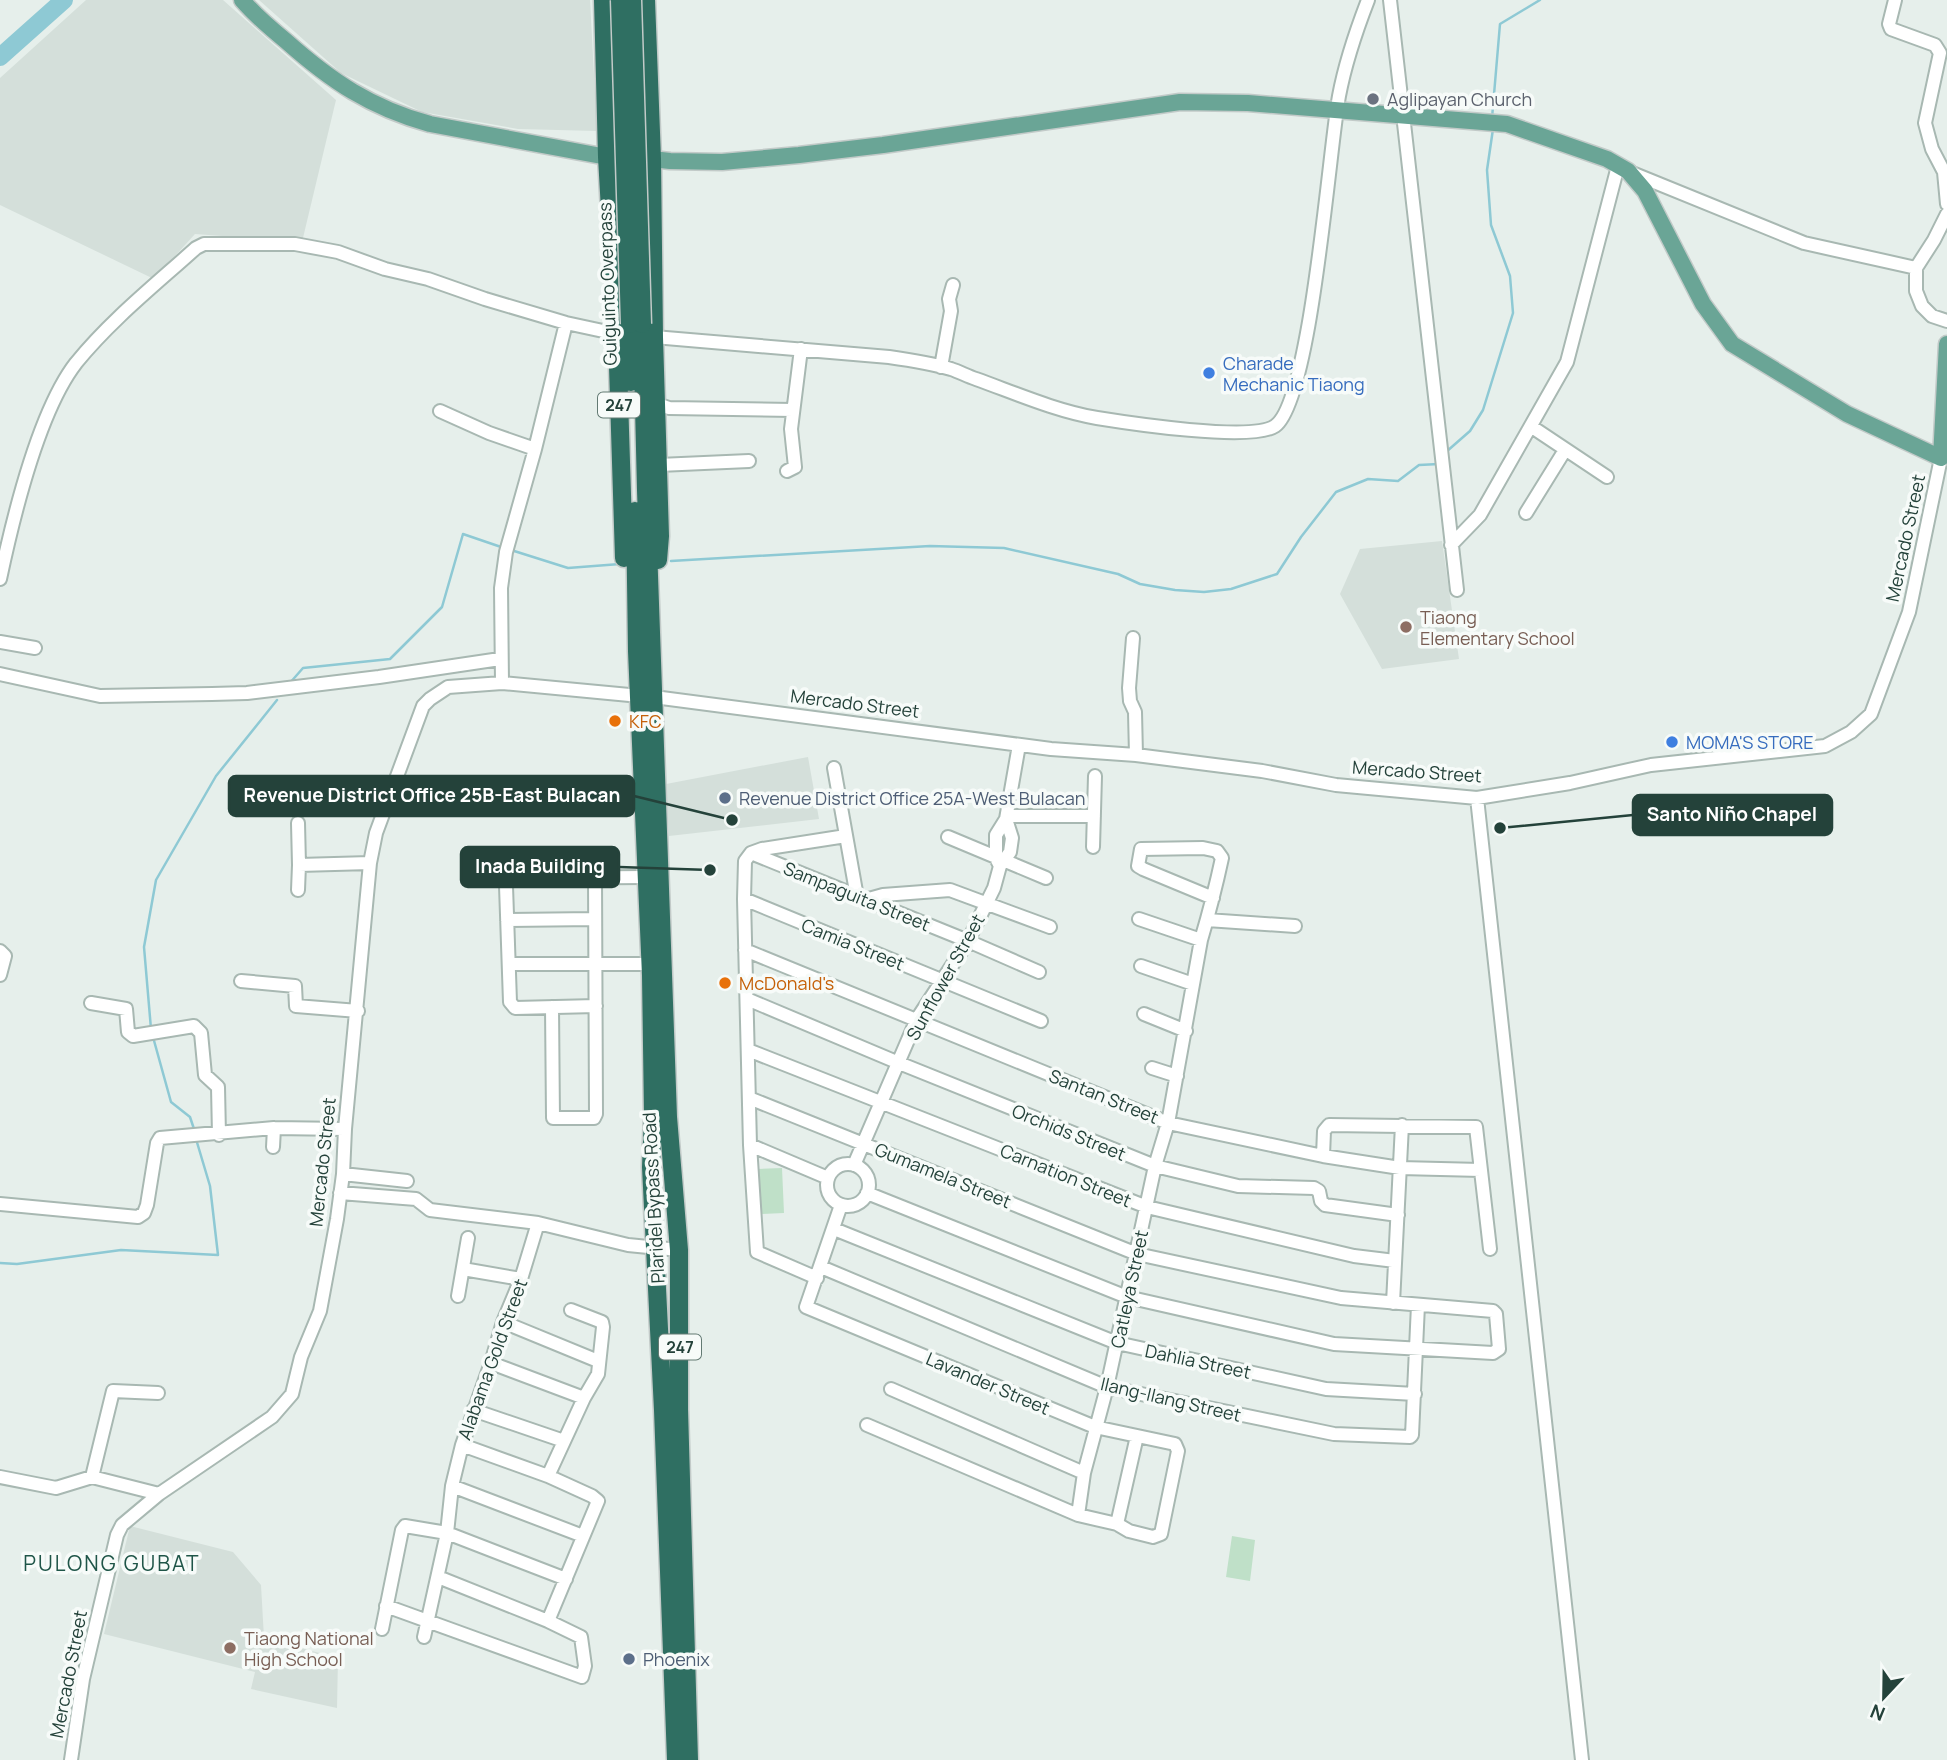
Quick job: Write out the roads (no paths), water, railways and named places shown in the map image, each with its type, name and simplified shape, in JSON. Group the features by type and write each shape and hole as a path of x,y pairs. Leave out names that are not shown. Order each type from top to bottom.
{"highway":[{"path":"603,0 607,157"},
{"name":"Guiguinto Overpass","path":"620,0 652,634"},
{"name":"Guiguinto Overpass","path":"632,0 637,651"},
{"path":"646,0 653,159"},
{"name":"247","path":"607,157 636,330 656,404 660,536 652,634"},
{"name":"247","path":"636,330 653,159"},
{"name":"Plaridel Bypass Road","path":"652,634 647,697 646,877 653,1115 651,1167 676,1760"},
{"name":"Plaridel Bypass Road","path":"637,651 647,697 668,1117 679,1250 681,1487 689,1760"}],"main road":[{"path":"242,0 307,60 348,90 376,105 430,124 607,157"},
{"path":"653,159 722,162 799,155 1180,102 1248,103 1507,124 1607,159 1623,169 1644,191 1703,304 1732,344 1847,414 1941,458"},
{"name":"Mercado Street","path":"1941,458 1947,344"}],"street":[{"path":"0,579 10,532 37,444 66,378 76,363 141,295 204,244 295,244 338,252 385,269 428,279 566,323 926,362 1045,404 1095,418 1213,432 1264,430 1275,425 1286,412 1302,362 1326,207 1337,110 1358,27 1368,0"},
{"path":"1390,0 1457,590"},
{"path":"1895,0 1889,24 1891,29 1935,45 1940,53 1925,123 1932,149 1944,172 1947,204"},
{"path":"1451,545 1480,514 1567,362 1623,169 1804,243 1916,268"},
{"path":"1947,214 1916,268 1916,291 1922,306 1932,316 1947,321"},
{"path":"941,367 953,285"},
{"path":"502,683 501,588 506,551 566,323"},
{"path":"787,471 794,467 791,429 801,349"},
{"path":"656,404 668,408 793,410"},
{"path":"440,411 489,433 535,449"},
{"path":"1532,427 1607,477"},
{"path":"1526,513 1565,450"},
{"name":"Mercado Street","path":"71,1760 83,1679 117,1535 122,1525 159,1494 272,1417 292,1394 301,1357 320,1311 343,1174 370,863 376,833 426,702 448,687 502,683 647,697 1019,745 1136,755 1262,771 1336,785 1477,798 1570,783 1651,765 1825,746 1851,732 1871,714 1909,612 1941,458"},
{"path":"659,465 749,461"},
{"path":"1133,638 1129,688 1130,701 1135,712 1136,755"},
{"path":"0,642 35,648"},
{"path":"0,674 100,696 247,693 500,659"},
{"name":"Sunflower Street","path":"854,1165 917,1019 968,941 994,888 1000,861 1010,852 1012,838 1006,817 1019,745"},
{"path":"834,768 861,899 950,890 1051,927"},
{"path":"1093,847 1095,776"},
{"path":"1477,798 1582,1760"},
{"path":"1006,817 1094,816"},
{"path":"298,823 298,890"},
{"path":"828,1178 750,1145 745,867 751,853 762,849 846,836"},
{"path":"948,837 1046,878"},
{"name":"Catleya Street","path":"1077,1515 1084,1473 1107,1387 1155,1166 1168,1123 1201,940 1213,898 1222,858 1217,851 1203,848 1141,849 1139,866 1143,869 1213,898"},
{"name":"Sampaguita Street","path":"751,853 1039,972"},
{"path":"299,864 370,863"},
{"path":"552,1007 553,1118 594,1118 595,877"},
{"path":"596,1006 512,1005 506,886 512,878 646,877"},
{"name":"Camia Street","path":"744,899 1041,1021"},
{"path":"507,919 595,919"},
{"path":"1139,919 1201,940"},
{"path":"1207,920 1294,926"},
{"name":"Santan Street","path":"745,950 1168,1123 1323,1156 1400,1168 1481,1170"},
{"path":"0,951 5,956 0,975"},
{"path":"509,964 650,964"},
{"path":"1141,966 1193,984"},
{"path":"241,981 295,986 296,1006 358,1011"},
{"name":"Orchids Street","path":"747,999 1155,1166 1238,1186 1314,1188 1319,1191 1321,1201 1325,1205 1398,1215"},
{"path":"91,1003 126,1009 128,1032 133,1036 194,1026 199,1028 205,1075 218,1087 219,1135"},
{"path":"1144,1014 1186,1031"},
{"name":"Carnation Street","path":"748,1050 1147,1207 1353,1256 1395,1261"},
{"path":"1152,1068 1177,1076"},
{"name":"Gumamela Street","path":"749,1098 1137,1254 1340,1298 1493,1311 1496,1314 1499,1349 1493,1353 1416,1350"},
{"path":"1323,1156 1324,1131 1329,1125 1476,1126 1490,1249"},
{"path":"1393,1303 1402,1125"},
{"path":"274,1128 274,1147"},
{"path":"0,1204 138,1217 148,1205 160,1138 219,1135 274,1128 345,1129"},
{"name":"Ilang-Ilang Street","path":"750,1145 757,1252 819,1272 1107,1387 1334,1434 1410,1437 1413,1432 1418,1305"},
{"path":"842,1165 854,1165 860,1168 868,1179 867,1193 854,1205 841,1205 828,1191 828,1178 842,1165"},
{"path":"343,1174 407,1181"},
{"path":"340,1193 416,1199 430,1210 537,1223 655,1249 679,1250"},
{"path":"867,1193 1127,1297 1334,1344 1416,1350"},
{"path":"819,1272 841,1205"},
{"name":"Alabama Gold Street","path":"424,1637 447,1534 452,1486 461,1445 503,1322 522,1279 537,1223"},
{"name":"Dahlia Street","path":"834,1228 1117,1343 1326,1389 1415,1394"},
{"path":"458,1296 468,1238"},
{"path":"463,1269 522,1279"},
{"name":"Lavander Street","path":"819,1272 806,1307 1095,1427 1175,1444 1178,1451 1161,1534 1153,1537 1129,1531 1117,1524"},
{"path":"548,1476 598,1374 602,1322 571,1310"},
{"path":"503,1322 598,1361"},
{"path":"491,1363 584,1398"},
{"path":"891,1389 1084,1473"},
{"path":"92,1477 113,1391 158,1392"},
{"path":"473,1410 564,1441"},
{"path":"867,1425 1077,1515 1117,1524 1137,1436"},
{"path":"461,1445 548,1476 596,1497 598,1501 548,1621"},
{"path":"0,1477 56,1488 92,1477 159,1494"},
{"path":"452,1486 583,1536"},
{"path":"382,1629 405,1526 447,1534 566,1579"},
{"path":"386,1606 582,1677 585,1666 581,1637 438,1577"}],"waterway":[{"path":"0,57 64,0"},
{"path":"1492,118 1500,24 1540,0"},
{"path":"1446,452 1470,431 1483,410 1513,313 1510,276 1491,225 1487,170 1493,129"},
{"path":"671,561 930,546 1004,548 1118,574 1140,584 1204,592 1231,589 1277,574 1301,537 1336,492 1368,479 1398,481 1419,465 1439,464"},
{"path":"289,684 303,668 390,659 442,607 463,534 504,548"},
{"path":"511,550 568,568 620,564"},
{"path":"151,1029 144,947 156,880 216,776 277,700"},
{"path":"153,1037 171,1102 190,1117 194,1129"},
{"path":"0,1263 17,1264 121,1250 218,1255 210,1186 196,1139"}],"place":[{"name":"Aglipayan Church","path":"1373,99"},
{"name":"Charade Mechanic Tiaong","path":"1209,373"},
{"name":"Tiaong Elementary School","path":"1406,627"},
{"name":"KFC","path":"615,721"},
{"name":"MOMA'S STORE","path":"1672,742"},
{"name":"Revenue District Office 25A-West Bulacan","path":"725,798"},
{"name":"Revenue District Office 25B-East Bulacan","path":"732,820"},
{"name":"Santo Niño Chapel","path":"1500,828"},
{"name":"Inada Building","path":"710,870"},
{"name":"McDonald's","path":"725,983"},
{"name":"Tiaong National High School","path":"230,1648"},
{"name":"Phoenix","path":"629,1659"}],"district":[{"name":"PULONG GUBAT","path":"112,1563"}]}
